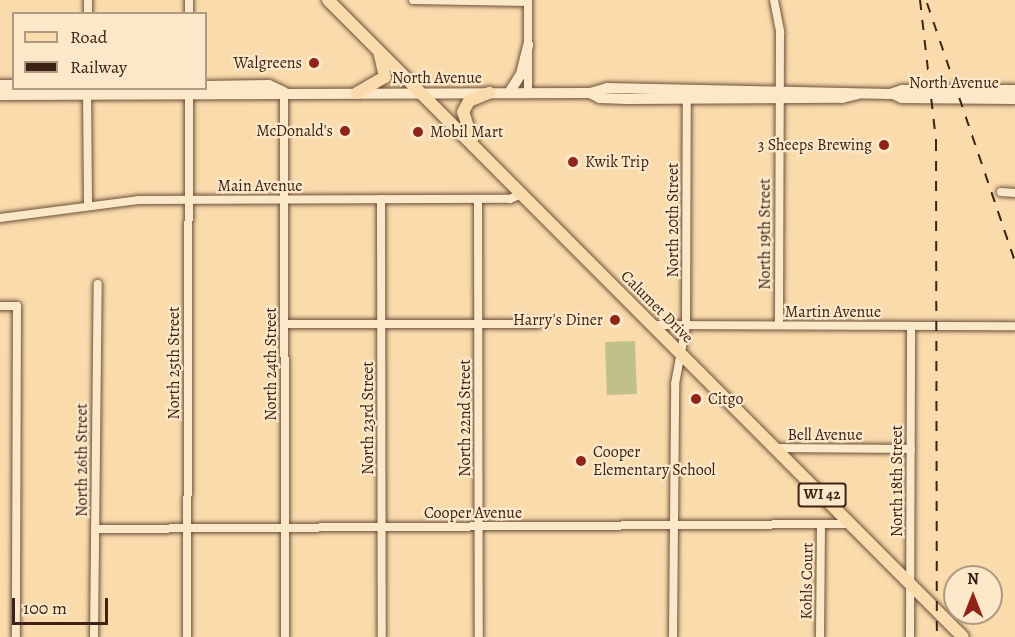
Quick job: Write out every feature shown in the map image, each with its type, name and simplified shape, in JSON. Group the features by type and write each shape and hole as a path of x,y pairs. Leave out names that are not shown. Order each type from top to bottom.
{"main road":[{"name":"Calumet Drive","path":"328,0 963,637"},
{"path":"357,93 375,85 386,74 373,44"},
{"path":"509,93 521,74 528,45"},
{"name":"North Avenue","path":"207,86 270,86 284,92"},
{"name":"North Avenue","path":"0,95 87,92 189,92 270,96 284,92 590,93 608,88 687,94 893,94 902,90 1015,90"},
{"path":"476,148 462,114 469,101 489,93"},
{"name":"North Avenue","path":"893,94 902,98 1015,99"}],"street":[{"name":"North 19th Street","path":"774,0 780,32 778,325"},
{"path":"413,1 528,1 528,93"},
{"path":"87,92 88,206"},
{"name":"North 25th Street","path":"187,637 189,92"},
{"name":"North 24th Street","path":"284,92 285,637"},
{"name":"North 20th Street","path":"673,637 675,384 686,325 687,94"},
{"path":"1001,192 1015,192"},
{"name":"Main Avenue","path":"0,218 138,200 511,199 520,194"},
{"name":"North 23rd Street","path":"381,199 382,637"},
{"name":"North 22nd Street","path":"478,199 479,637"},
{"name":"North 26th Street","path":"94,637 98,284"},
{"path":"0,306 17,306 16,637"},
{"path":"285,324 538,324"},
{"name":"Martin Avenue","path":"652,325 1015,326"},
{"name":"North 18th Street","path":"910,637 911,326"},
{"name":"Bell Avenue","path":"775,448 911,449"},
{"name":"Cooper Avenue","path":"95,529 851,524"},
{"name":"Kohls Court","path":"820,637 821,525"}],"green space":[{"path":"635,341 637,394 607,395 605,342"}],"railway":[{"path":"920,0 936,141 937,637"},
{"path":"927,3 1015,262"}],"place":[{"name":"Walgreens","path":"314,63"},
{"name":"McDonald's","path":"345,131"},
{"name":"Mobil Mart","path":"418,132"},
{"name":"3 Sheeps Brewing","path":"884,145"},
{"name":"Kwik Trip","path":"573,162"},
{"name":"Harry's Diner","path":"615,320"},
{"name":"Citgo","path":"696,399"},
{"name":"Cooper Elementary School","path":"581,461"}]}
